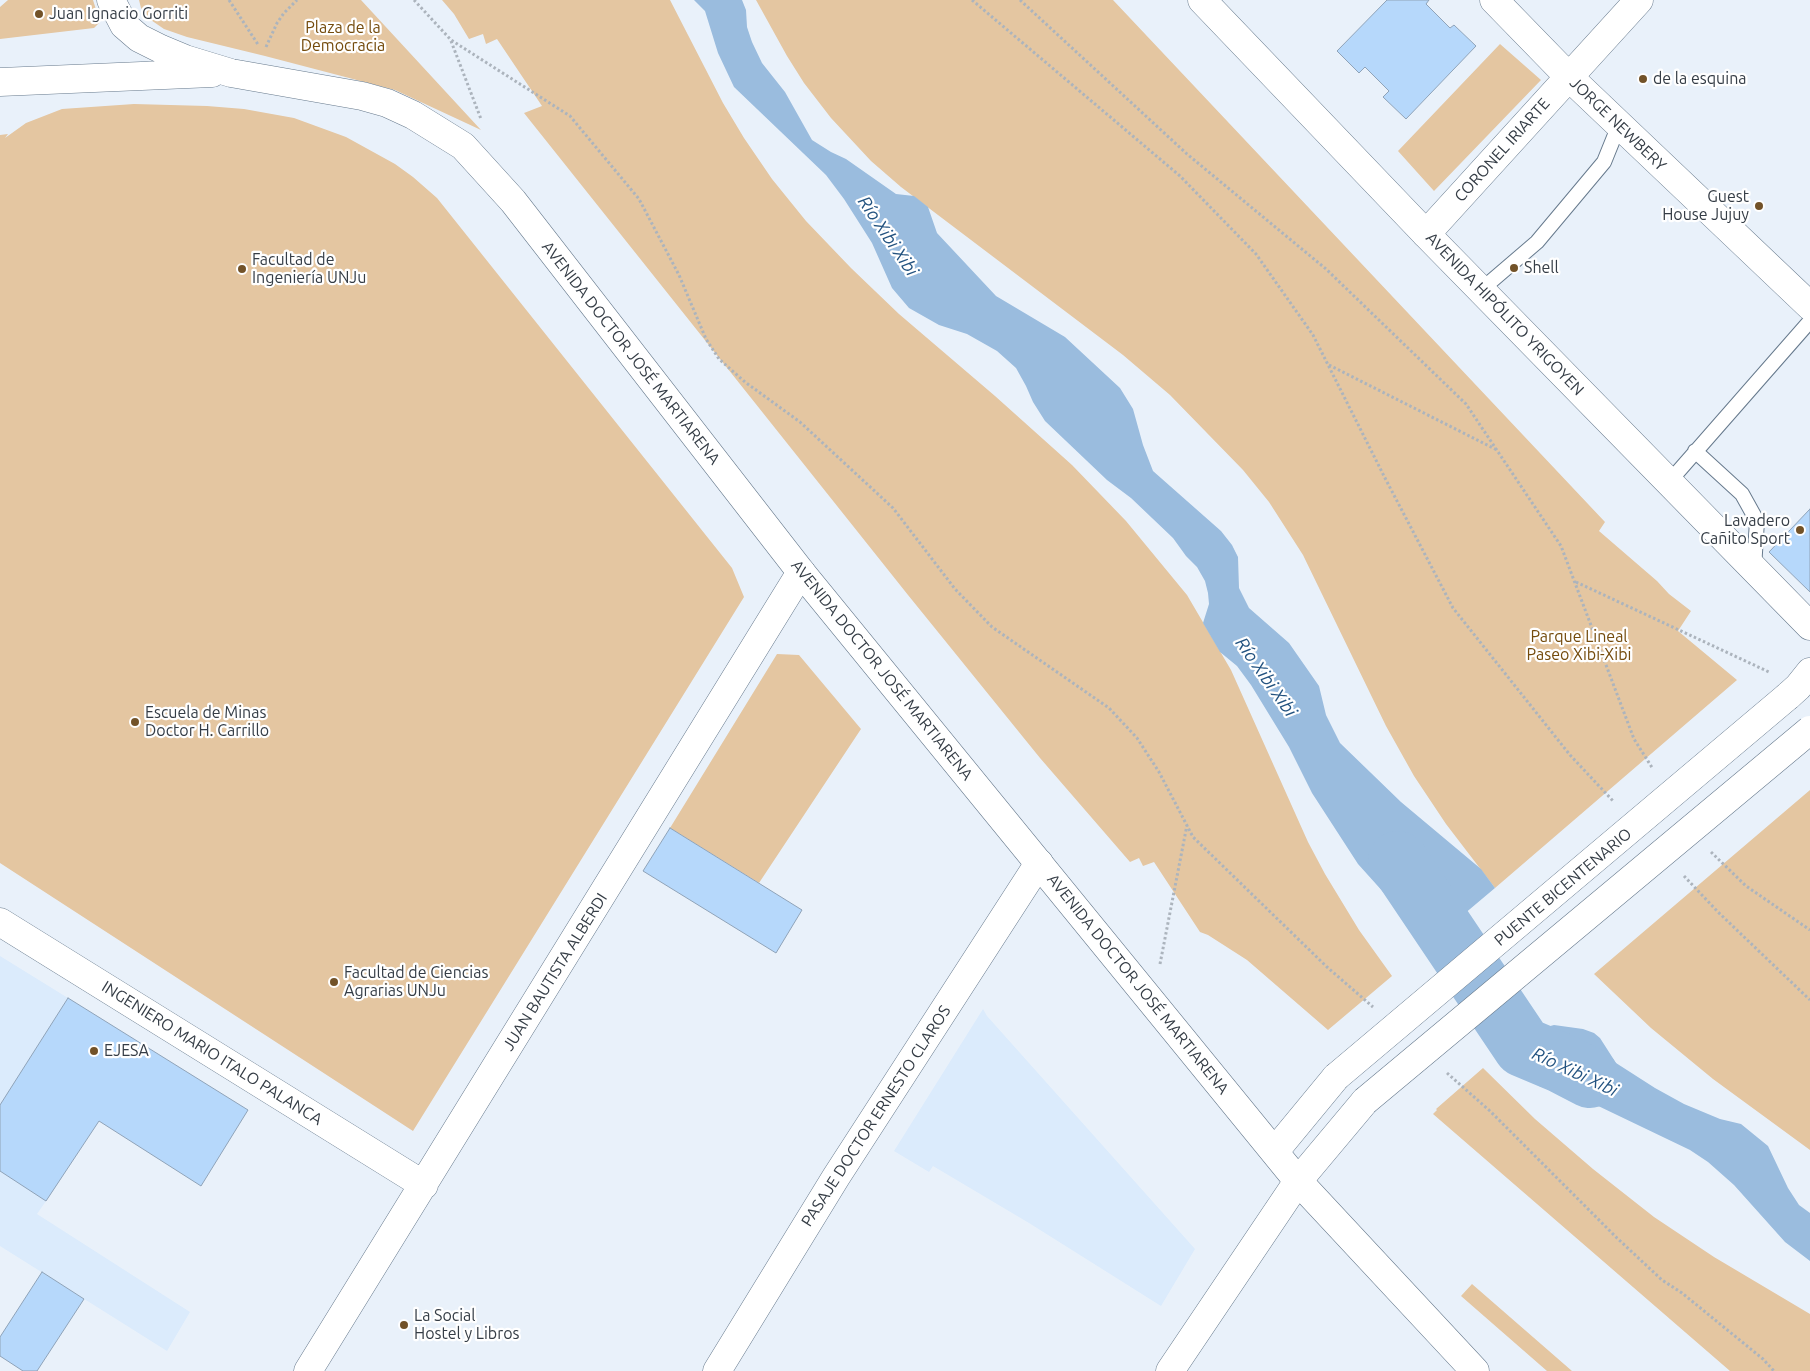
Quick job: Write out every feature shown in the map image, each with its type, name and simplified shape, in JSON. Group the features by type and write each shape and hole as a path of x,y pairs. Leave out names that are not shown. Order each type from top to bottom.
{"street":[{"path":"111,0 124,26 139,38 184,59 231,73"},
{"name":"AVENIDA HIPÓLITO YRIGOYEN","path":"1202,0 1426,234 1810,626"},
{"name":"JORGE NEWBERY","path":"1494,0 1568,77 1810,306"},
{"name":"CORONEL IRIARTE","path":"1426,234 1639,0"},
{"path":"0,82 231,73"},
{"name":"AVENIDA DOCTOR JOSÉ MARTIARENA","path":"231,73 387,102 413,115 463,146 513,201 801,572 1298,1181 1475,1371"},
{"name":"JUAN BAUTISTA ALBERDI","path":"308,1371 801,572"},
{"name":"PUENTE BICENTENARIO","path":"1275,1151 1336,1077 1788,696 1810,672"},
{"path":"1170,1371 1298,1181 1365,1101 1810,730"},
{"name":"PASAJE DOCTOR ERNESTO CLAROS","path":"717,1371 836,1177 1039,862"},
{"name":"INGENIERO MARIO ITALO PALANCA","path":"0,922 424,1185"}],"lane":[{"path":"1481,290 1536,242 1574,198 1604,162 1619,125"},
{"path":"1669,482 1810,321"},
{"path":"1695,451 1742,494 1757,521 1754,569"}],"path":[{"path":"229,0 260,48"},
{"path":"265,56 266,47 277,23 284,13 298,0"},
{"path":"414,0 451,40 570,116 640,199 679,275 706,339 719,359 746,382 800,422 893,508 955,589 992,627 1109,708 1137,738 1159,772 1193,837 1327,967 1378,1013"},
{"path":"972,0 1180,176 1256,254 1313,335 1453,608 1570,755 1617,805"},
{"path":"1020,0 1187,154 1326,269 1466,404 1561,546 1634,739 1655,771"},
{"path":"451,40 484,126"},
{"path":"1328,365 1498,450"},
{"path":"1575,582 1772,674"},
{"path":"1160,965 1187,825"},
{"path":"1709,850 1746,886 1810,930"},
{"path":"1678,869 1718,912 1810,1000"},
{"path":"1445,1072 1490,1111 1617,1238 1662,1280 1689,1299 1763,1359 1774,1371"}],"shaded area":[{"path":"0,956 68,998 0,1105"},
{"path":"983,1009 987,1016 1195,1249 1161,1306 1029,1223 933,1166 929,1172 894,1151"},
{"path":"0,1171 46,1201 37,1214 190,1312 167,1351 0,1246"}],"green space":[{"path":"8,0 93,0 100,22 94,28 0,39 0,7"},
{"name":"Plaza de la Democracia","path":"139,0 361,0 481,130 395,90 187,37 164,29 148,18 141,8"},
{"path":"442,0 670,0 723,103 744,138 772,179 806,221 899,314 1072,465 1126,521 1187,595 1231,670 1308,842 1325,874 1359,930 1392,976 1328,1030 1247,960 1208,935 1200,932 1154,862 1143,866 1139,858 1130,862 1040,758 908,595 524,113 542,106 497,39 486,44 483,34 469,39 454,14"},
{"name":"Parque Lineal Paseo Xibi-Xibi","path":"756,0 1113,0 1605,522 1599,531 1657,581 1669,594 1691,611 1678,631 1737,680 1495,888 1446,824 1414,776 1386,726 1303,555 1269,502 1243,470 1170,395 1123,355 901,187 871,161 831,118 804,83"},
{"path":"1500,44 1541,80 1434,191 1398,151"},
{"path":"134,104 244,109 294,118 346,137 395,164 413,177 437,198 732,568 744,597 413,1131 0,863 0,135 8,134 5,138 26,123 62,109"},
{"path":"777,654 799,655 861,729 759,883 670,828"},
{"path":"1810,790 1810,1150 1713,1079 1651,1028 1594,974"},
{"path":"1483,1068 1535,1119 1593,1169 1654,1217 1714,1257 1810,1314 1810,1371 1730,1371 1433,1114 1436,1109"},
{"path":"1472,1284 1572,1371 1547,1371 1461,1296"}],"water":[{"path":"694,0 742,0 746,10 747,27 762,63 785,92 812,140 846,159 896,194 914,196 928,207 937,233 996,296 1065,337 1120,388 1133,409 1143,445 1153,471 1221,531 1232,545 1238,557 1239,588 1249,608 1289,643 1319,686 1326,715 1340,743 1401,802 1481,869 1495,888 1432,941 1394,904 1358,864 1312,793 1289,747 1251,685 1237,666 1220,652 1203,623 1209,604 1208,593 1205,581 1197,567 1173,538 1131,498 1107,480 1045,421 1016,368 997,351 967,334 939,325 909,308 892,288 872,243 826,175 734,87 718,53 705,11"},
{"path":"1554,1025 1583,1029 1594,1033 1600,1038 1616,1063 1684,1104 1720,1119 1741,1124 1768,1146 1788,1188 1799,1205 1810,1213 1810,1261 1785,1242 1734,1185 1708,1162 1690,1150 1592,1103 1539,1086 1517,1072 1500,1055 1531,1028 1543,1028"}],"building":[{"path":"1387,0 1429,0 1426,4 1450,28 1454,25 1476,46 1406,119 1383,97 1389,91 1365,67 1359,73 1337,51"},
{"name":"Lavadero Cañito Sport","path":"1810,509 1810,592 1769,552"},
{"path":"670,828 802,910 776,953 643,871"},
{"name":"EJESA","path":"68,998 248,1110 201,1186 99,1121 46,1201 0,1171 0,1105"},
{"path":"42,1272 84,1299 37,1371 23,1371 0,1356 0,1337"}],"waterway":[{"name":"Río Xibi Xibi","path":"1398,861 1523,1047 1590,1078"}],"place":[{"name":"Juan Ignacio Gorriti","path":"39,14"},
{"name":"de la esquina","path":"1643,79"},
{"name":"Guest House Jujuy","path":"1759,206"},
{"name":"Shell","path":"1514,268"},
{"name":"Facultad de Ingeniería UNJu","path":"242,269"},
{"name":"Lavadero Cañito Sport","path":"1800,530"},
{"name":"Escuela de Minas Doctor H. Carrillo","path":"135,722"},
{"name":"Facultad de Ciencias Agrarias UNJu","path":"334,982"},
{"name":"EJESA","path":"94,1051"},
{"name":"La Social Hostel y Libros","path":"404,1325"}]}
